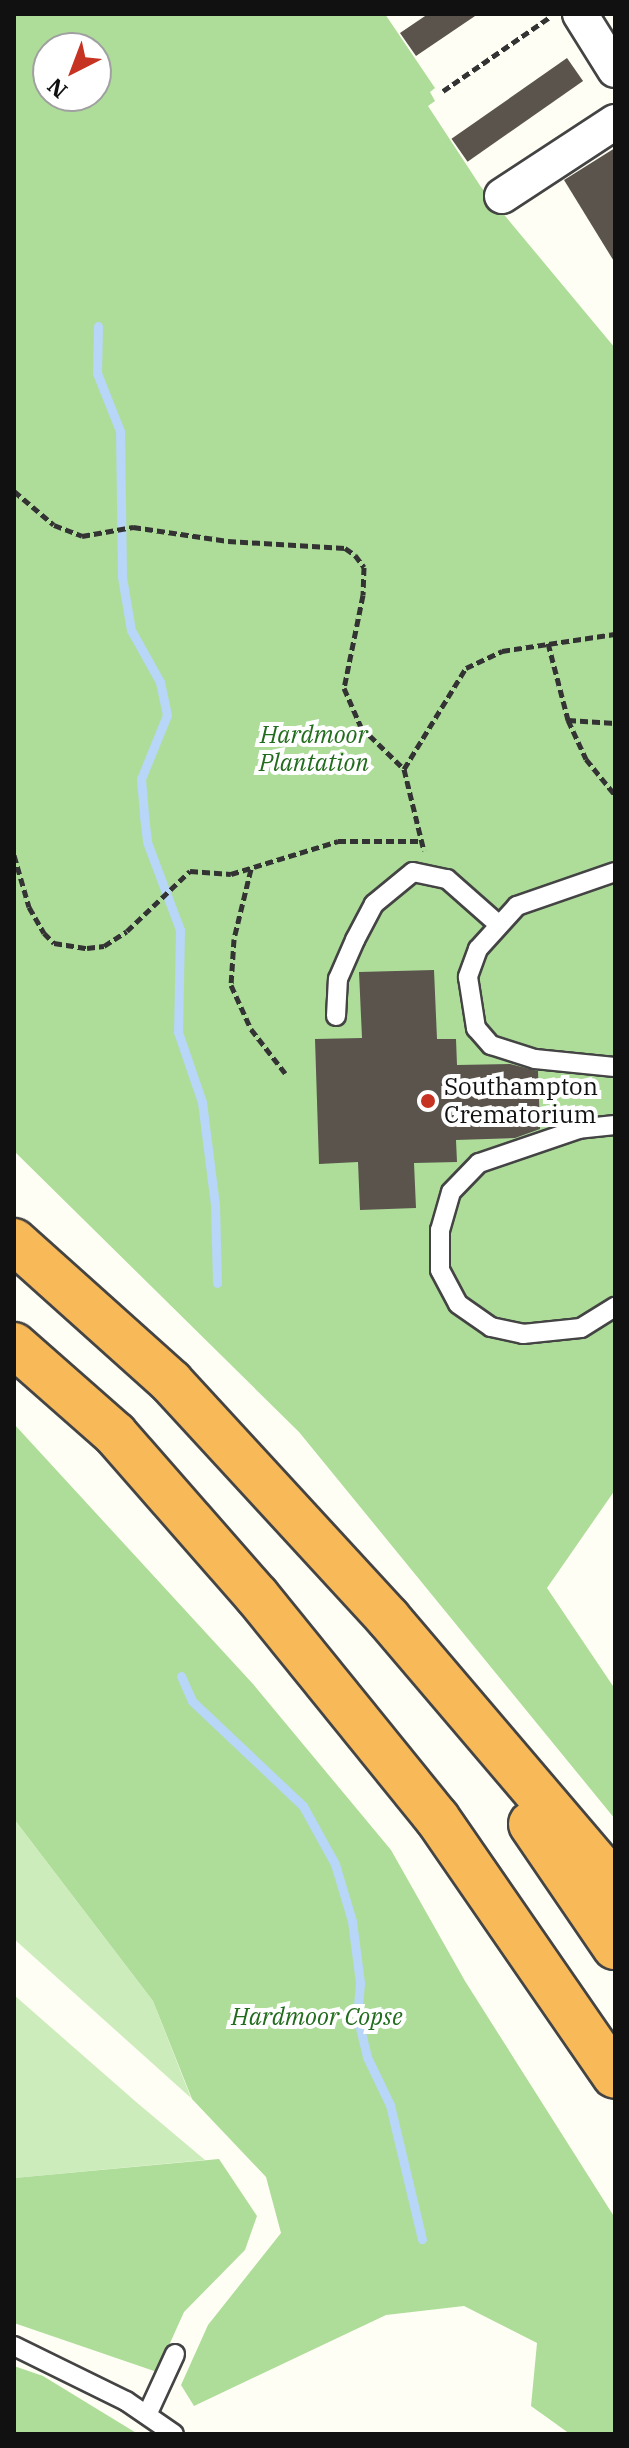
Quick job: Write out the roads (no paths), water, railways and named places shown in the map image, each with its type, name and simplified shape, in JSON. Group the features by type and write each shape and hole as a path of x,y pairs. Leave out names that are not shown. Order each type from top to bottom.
{"highway":[{"path":"14,1241 171,1382 388,1618 615,1885"},
{"path":"14,1345 115,1434 257,1596 437,1818 615,2076"},
{"path":"388,1618 615,1947"}],"street":[{"path":"580,14 615,70"},
{"path":"502,196 615,122"}],"lane":[{"path":"336,1016 338,979 374,904 413,872 430,872 447,879 498,924"},
{"path":"615,872 517,906 478,949 468,977 476,1028 491,1045 535,1059 615,1067"},
{"path":"615,1125 553,1137 479,1163 451,1192 440,1243 440,1270 458,1304 491,1327 523,1334 581,1328 615,1307"},
{"path":"14,2346 147,2415 174,2434"},
{"path":"147,2415 175,2354"}],"waterway":[{"path":"98,326 97,373 120,431 122,577 131,630 160,682 167,715 141,779 144,816 147,842 180,930 178,1032 202,1102 215,1205 217,1283"},
{"path":"181,1676 192,1701 303,1806 335,1864 352,1921 360,1983 357,2015 367,2057 390,2105 422,2239"}],"place":[{"name":"Southampton Crematorium","path":"428,1101"}],"park label":[{"name":"Hardmoor Plantation","path":"314,749"},
{"name":"Hardmoor Copse","path":"317,2017"}]}
